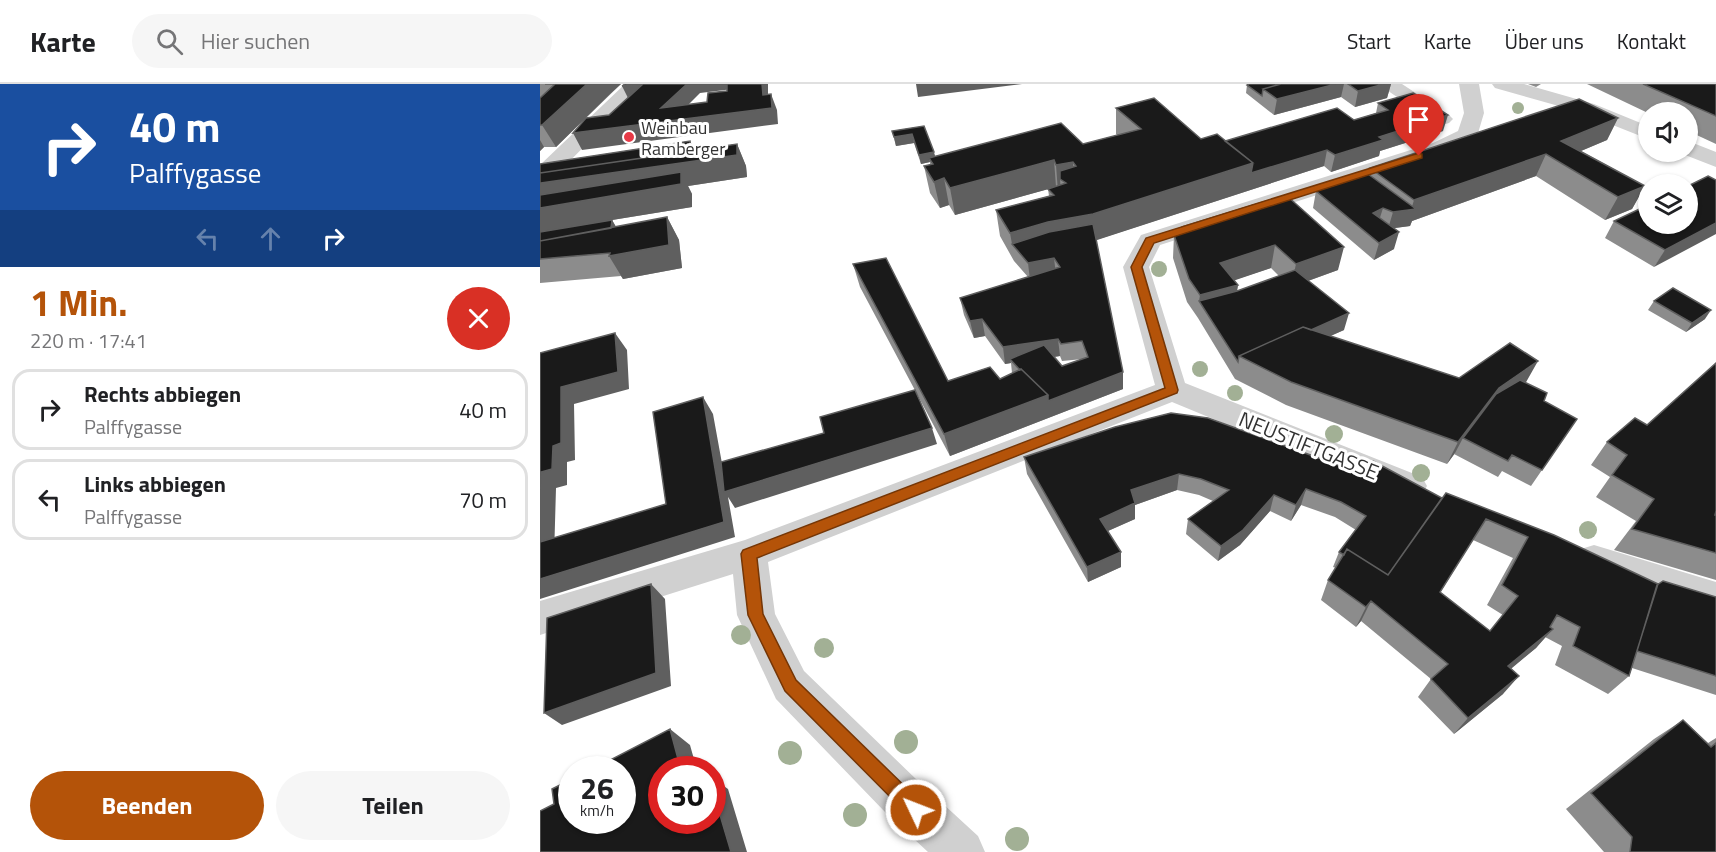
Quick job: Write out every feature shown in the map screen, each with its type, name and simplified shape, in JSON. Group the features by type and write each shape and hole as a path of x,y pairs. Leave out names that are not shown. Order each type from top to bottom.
{"street":[{"path":"540,178 636,84"},
{"path":"1388,84 1479,133"},
{"path":"1469,84 1479,133"},
{"path":"1502,84 1587,108 1638,129"},
{"path":"1544,118 1587,108"},
{"path":"540,618 749,554 1172,390 1136,267 1150,240 1441,148 1479,133"},
{"path":"1698,152 1716,160"},
{"name":"NEUSTIFTGASSE","path":"1172,390 1436,496"},
{"path":"1569,549 1602,563 1716,599"},
{"path":"749,554 756,615 790,685 901,796 962,852"}],"building":[{"path":"555,84 587,84 540,125 540,98"},
{"path":"643,84 687,84 661,108 707,102 708,93 727,91 727,84 762,84 763,95 771,94 772,108 573,133 586,118 609,115"},
{"path":"1281,84 1263,89 1262,96 1247,85"},
{"path":"1281,84 1336,84 1277,99 1263,89"},
{"path":"1348,84 1384,84 1358,91"},
{"path":"1643,84 1716,84 1716,116 1698,108 1698,102 1684,102"},
{"path":"1413,93 1448,115 1379,137 1383,140 1335,155 1327,150 1251,173 1253,163 1225,141 1337,108 1354,120 1388,110 1378,103"},
{"path":"1154,98 1201,139 1217,134 1253,163 1093,214 1048,222 1010,233 996,210 1054,195 1048,189 1066,183 1060,179 1060,171 1076,166 1073,162 1056,165 1054,160 950,188 944,178 934,182 924,166 933,164 929,158 1061,123 1083,144 1141,129 1116,108"},
{"path":"1579,99 1618,118 1561,141 1638,182 1638,189 1618,197 1546,154 1414,200 1370,168"},
{"path":"924,126 934,152 919,155 912,134 894,137 892,131"},
{"path":"690,141 690,151 540,173 540,164"},
{"path":"737,144 737,155 540,184 540,173"},
{"path":"681,172 681,184 540,208 540,195"},
{"path":"1368,174 1416,209 1393,212 1383,208 1373,213 1399,232 1379,243 1316,191"},
{"path":"1708,176 1716,180 1716,223 1698,233 1698,181"},
{"path":"1286,195 1344,247 1296,264 1275,245 1220,263 1238,285 1200,295 1189,279 1174,235 1182,227"},
{"path":"1638,210 1638,234 1695,234 1665,250 1614,221"},
{"path":"667,217 669,245 609,256 610,253 540,259 540,241"},
{"path":"612,220 611,228 540,241 540,232"},
{"path":"1093,224 1123,372 1048,401 1048,395 1010,359 1044,345 1062,366 1088,357 1082,341 1061,344 1058,339 1003,347 982,319 970,321 960,298 1060,267 1054,258 1028,263 1012,244 1049,232"},
{"path":"886,258 948,381 990,367 1000,379 1021,369 1048,395 944,434 853,264"},
{"path":"1295,270 1349,313 1311,330 1303,327 1239,356 1238,362 1199,301 1237,291"},
{"path":"1673,288 1711,310 1692,323 1654,301"},
{"path":"1303,327 1459,378 1510,343 1538,361 1499,388 1458,442 1291,382 1239,356"},
{"path":"615,333 618,372 561,387 561,443 553,446 552,469 541,472 540,490 540,353"},
{"path":"1716,363 1716,553 1632,529 1654,499 1612,475 1627,455 1607,442 1635,418 1647,425"},
{"path":"1520,380 1547,393 1544,401 1577,419 1542,470 1512,455 1508,461 1463,438 1496,394"},
{"path":"915,390 932,428 724,492 721,462 824,433 820,417"},
{"path":"703,397 724,522 540,579 540,542 666,504 653,412"},
{"path":"1171,413 1208,418 1363,474 1373,461 1442,498 1388,575 1347,549 1344,555 1339,552 1366,516 1341,502 1306,489 1296,505 1274,495 1243,530 1221,546 1188,519 1229,490 1201,479 1179,474 1131,490 1135,503 1100,519 1121,552 1087,567 1024,457 1115,427"},
{"path":"1446,493 1554,535 1658,584 1629,676 1573,646 1580,627 1557,615 1550,627 1553,629 1508,666 1519,676 1468,718 1431,679 1448,664 1371,601 1366,607 1328,580 1347,549 1388,575","holes":["1486,519 1528,537 1502,585 1518,596 1490,631 1440,592"]},
{"path":"1663,581 1716,597 1716,676 1637,651 1657,585"},
{"path":"651,584 656,673 544,713 547,618"},
{"path":"1683,720 1711,747 1716,743 1716,852 1630,852 1632,837 1591,793"},
{"path":"670,729 677,756 648,756 648,834 726,834 731,852 540,852 540,811 554,804 552,789 558,786 558,834 636,834 636,756 618,756"}],"place":[{"name":"Weinbau Ramberger","path":"629,137"}],"route":[{"path":"916,810 790,685 756,615 749,554 1172,390 1136,267 1150,240 1419,156"}]}
